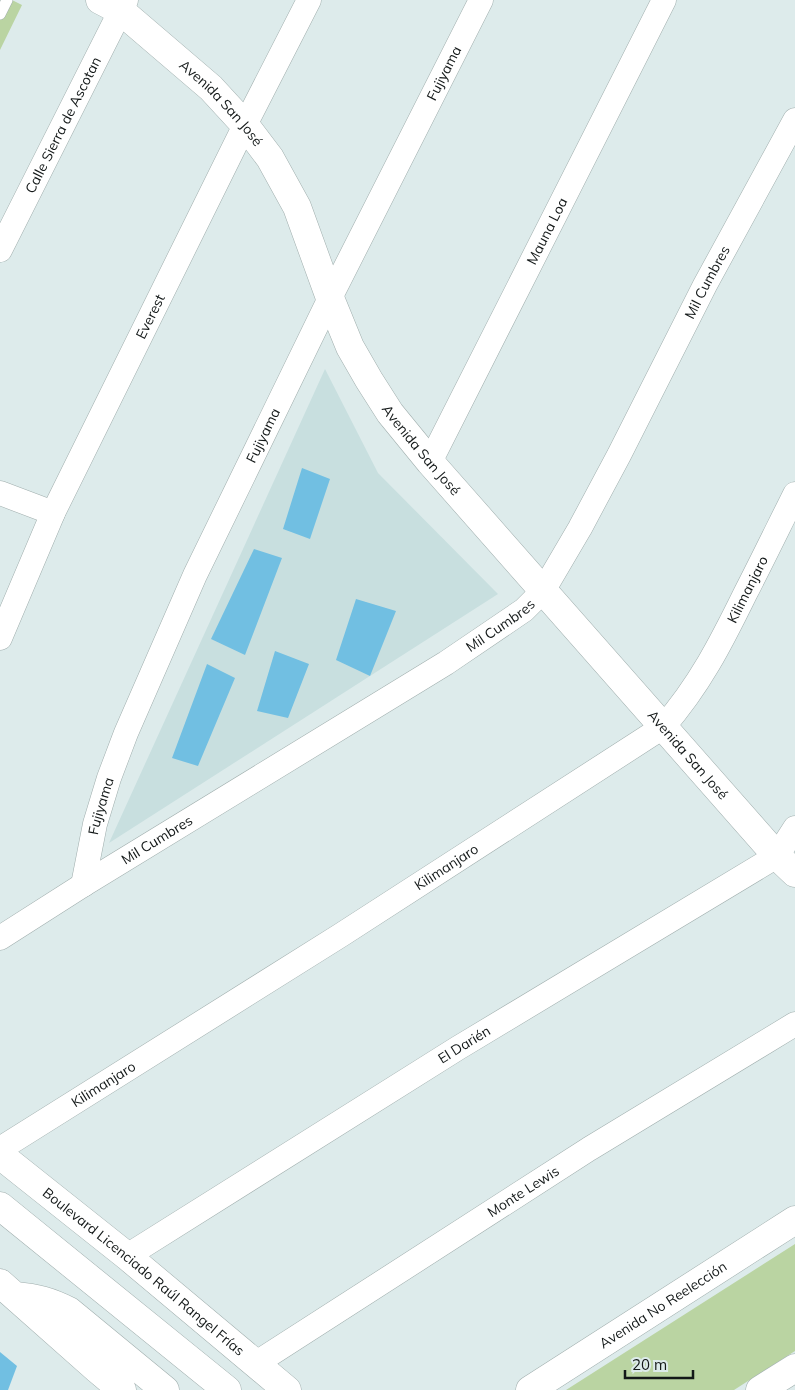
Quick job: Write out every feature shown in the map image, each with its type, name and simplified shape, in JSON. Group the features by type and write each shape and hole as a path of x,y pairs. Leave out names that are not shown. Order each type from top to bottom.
{"street":[{"name":"Everest","path":"0,638 53,513 309,0"},
{"name":"Fujiyama","path":"83,885 95,824 109,778 126,733 195,575 330,298 482,0"},
{"name":"Mauna Loa","path":"430,462 664,0"},
{"name":"Avenida San José","path":"116,4 212,88 245,125 270,158 297,207 350,347 368,380 390,413 543,592 786,864"},
{"name":"Calle Sierra de Ascotan","path":"0,250 116,4"},
{"name":"Mil Cumbres","path":"0,938 83,885 446,663 524,610 543,592 580,528 705,285 795,120"},
{"path":"0,493 53,513"},
{"name":"Kilimanjaro","path":"0,1149 341,935 663,727 700,679 715,653 795,494"},
{"name":"El Darién","path":"127,1256 458,1048 786,864 795,828"},
{"name":"Monte Lewis","path":"255,1364 589,1149 795,1024"},
{"name":"Boulevard Licenciado Raúl Rangel Frías","path":"0,1155 127,1256 287,1390"},
{"path":"0,1206 227,1390"},
{"name":"Avenida No Reelección","path":"530,1390 795,1220"},
{"path":"8,1289 122,1390"},
{"path":"8,1289 69,1311 165,1390"},
{"path":"760,1390 795,1368"}],"lane":[{"path":"0,14 7,0"}],"shaded area":[{"path":"325,369 378,473 498,594 109,843"}],"green space":[{"path":"0,0 12,0 22,5 0,50"},
{"path":"795,1244 795,1351 734,1390 566,1390"}],"building":[{"path":"302,468 330,479 310,539 283,529"},
{"path":"254,549 282,558 245,655 211,639"},
{"path":"356,599 396,611 370,676 336,660"},
{"path":"275,651 309,664 288,718 257,711"},
{"path":"207,664 235,678 198,766 172,758"},
{"path":"0,1352 17,1366 8,1390 0,1390"}]}
